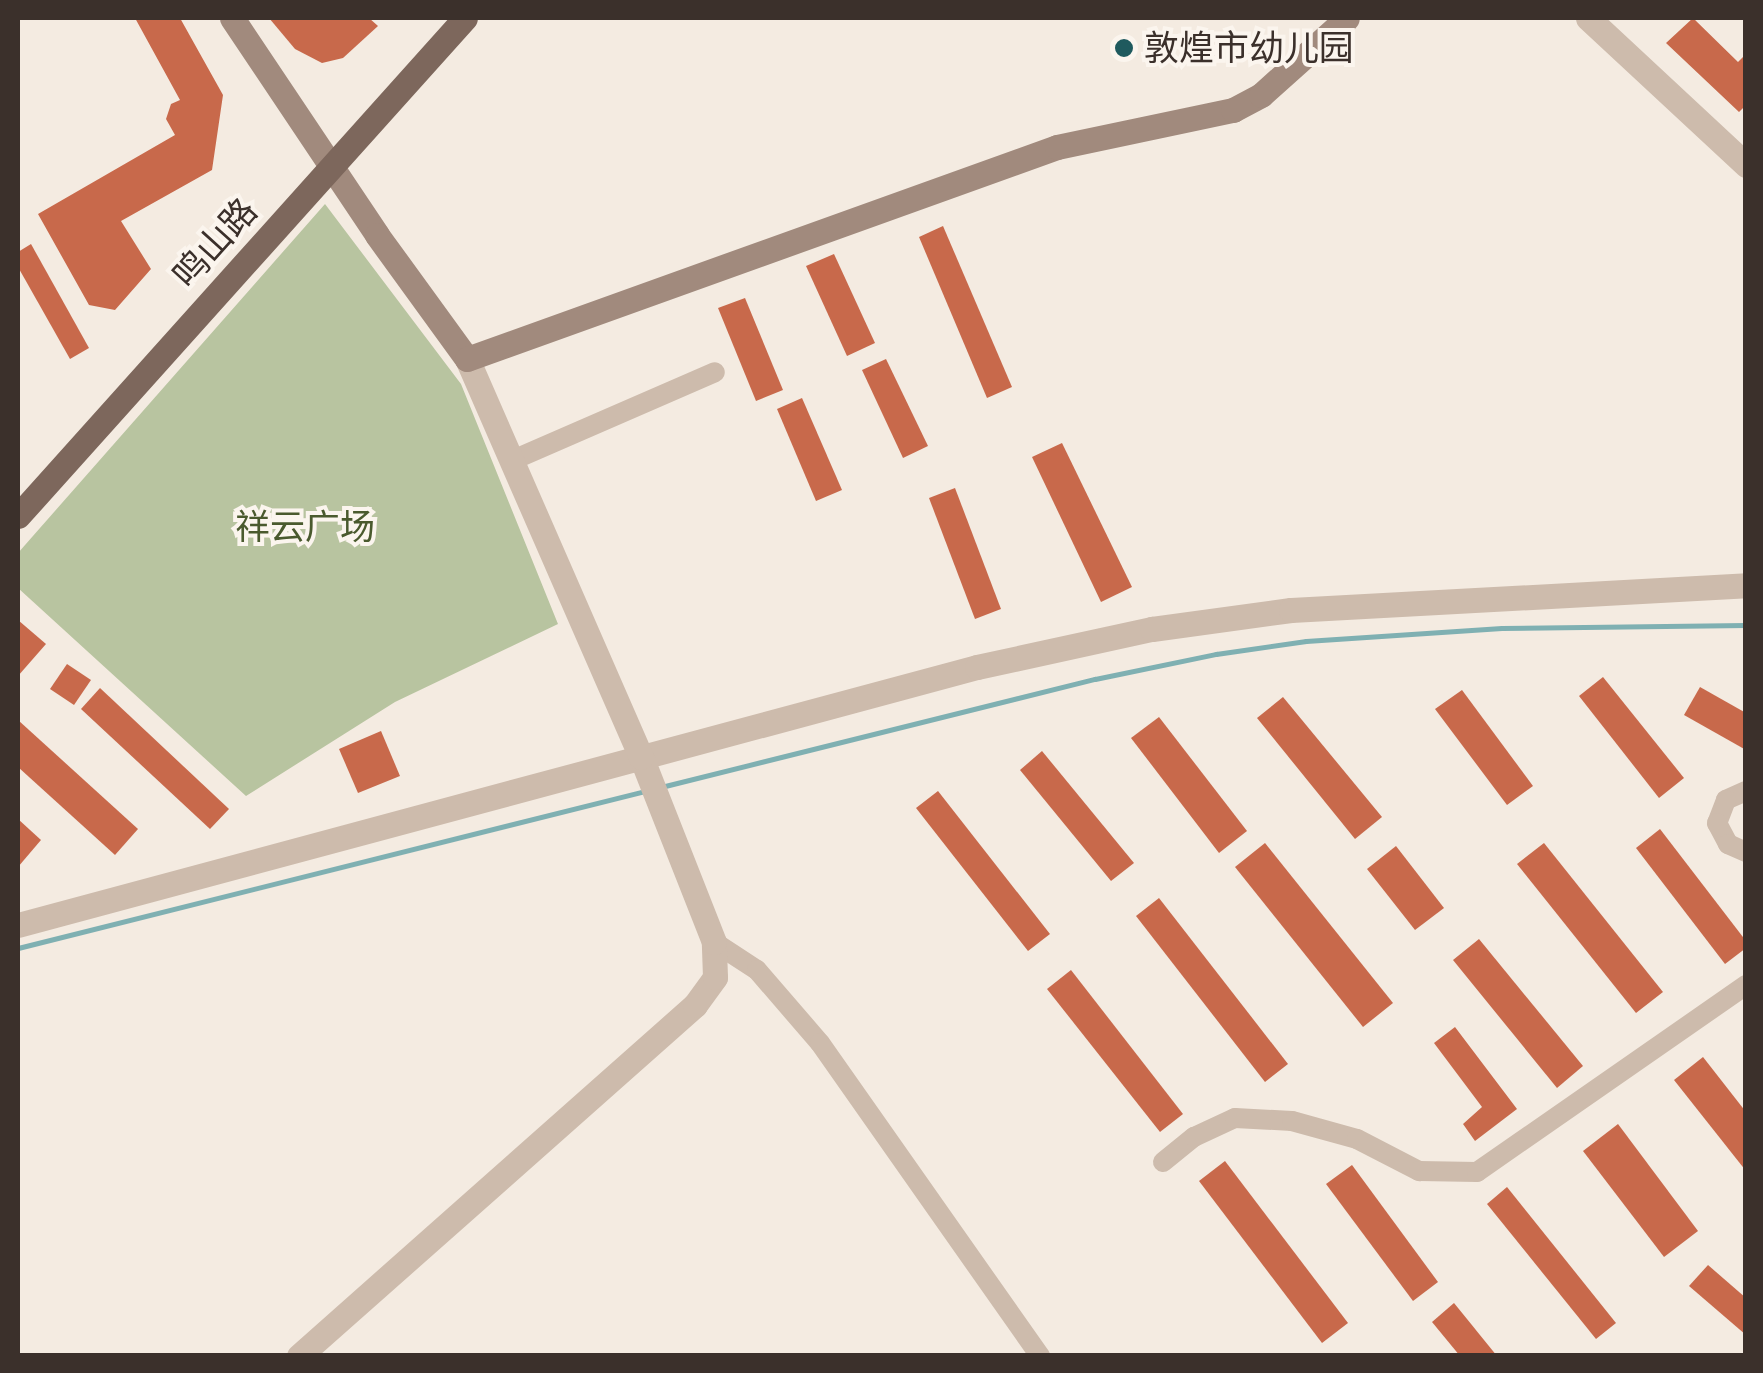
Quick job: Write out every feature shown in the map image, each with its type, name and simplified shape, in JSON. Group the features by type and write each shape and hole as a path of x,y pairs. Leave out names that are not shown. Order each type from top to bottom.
{"main road":[{"path":"232,18 331,167 467,359 1057,146 1233,110 1260,96 1348,18"},
{"name":"鸣山路","path":"18,516 465,18"}],"street":[{"path":"1588,18 1746,164"},
{"path":"299,1356 695,1005 716,977 714,942 650,778 467,359"},
{"path":"512,460 714,372"},
{"path":"18,925 650,778 977,668 1152,629 1291,610 1746,585"},
{"path":"1746,791 1726,800 1717,822 1728,844 1746,852"},
{"path":"714,942 757,970 820,1043 1040,1356"},
{"path":"1163,1162 1194,1137 1235,1118 1292,1121 1357,1139 1419,1171 1477,1172 1746,985"}],"green space":[{"name":"祥云广场","path":"325,204 461,384 558,624 395,702 246,796 18,588 18,553"}],"building":[{"path":"135,18 180,18 223,95 212,170 121,221 151,269 115,310 89,305 38,214 175,135 166,119 171,104 180,100"},
{"path":"269,18 369,18 378,26 343,58 322,63 295,49"},
{"path":"1693,18 1738,62 1746,54 1746,105 1739,112 1666,43"},
{"path":"943,226 1012,387 987,398 919,237"},
{"path":"31,244 89,348 70,359 18,267 18,252"},
{"path":"834,254 875,343 847,356 806,266"},
{"path":"745,298 783,390 756,401 718,308"},
{"path":"886,359 928,446 903,458 862,370"},
{"path":"802,398 842,490 816,501 777,409"},
{"path":"1062,443 1132,587 1101,602 1032,457"},
{"path":"955,488 1001,609 975,619 929,498"},
{"path":"18,620 46,644 18,676"},
{"path":"67,664 91,680 74,705 50,689"},
{"path":"1603,677 1684,778 1659,798 1579,696"},
{"path":"1700,687 1746,713 1746,750 1684,715"},
{"path":"100,688 229,809 210,829 81,709"},
{"path":"1462,690 1533,786 1507,805 1435,709"},
{"path":"1283,697 1382,817 1355,839 1257,718"},
{"path":"1159,717 1247,831 1219,853 1131,738"},
{"path":"18,720 138,829 115,855 18,767"},
{"path":"381,731 400,776 358,793 339,749"},
{"path":"1042,751 1134,863 1111,881 1020,770"},
{"path":"938,791 1050,934 1028,951 916,808"},
{"path":"18,819 41,840 18,867"},
{"path":"1660,829 1746,941 1746,948 1725,964 1636,848"},
{"path":"1265,843 1393,1003 1363,1027 1235,867"},
{"path":"1544,843 1663,992 1636,1013 1517,864"},
{"path":"1396,846 1444,908 1415,930 1367,869"},
{"path":"1159,898 1288,1064 1265,1082 1136,916"},
{"path":"1479,939 1583,1066 1557,1088 1453,960"},
{"path":"1071,970 1183,1114 1160,1132 1047,989"},
{"path":"1455,1027 1517,1109 1475,1141 1463,1124 1482,1107 1434,1043"},
{"path":"1703,1057 1746,1112 1746,1171 1674,1080"},
{"path":"1618,1124 1698,1231 1664,1257 1583,1151"},
{"path":"1225,1161 1348,1323 1322,1343 1199,1181"},
{"path":"1352,1165 1438,1282 1413,1301 1326,1184"},
{"path":"1507,1187 1616,1323 1596,1339 1487,1204"},
{"path":"1708,1265 1746,1298 1746,1335 1689,1286"},
{"path":"1454,1303 1497,1356 1460,1356 1432,1322"}],"waterway":[{"path":"661,787 1095,679 1216,654 1306,641 1502,628 1746,625"},
{"path":"18,948 645,791"}],"place":[{"name":"敦煌市幼儿园","path":"1124,48"}]}
